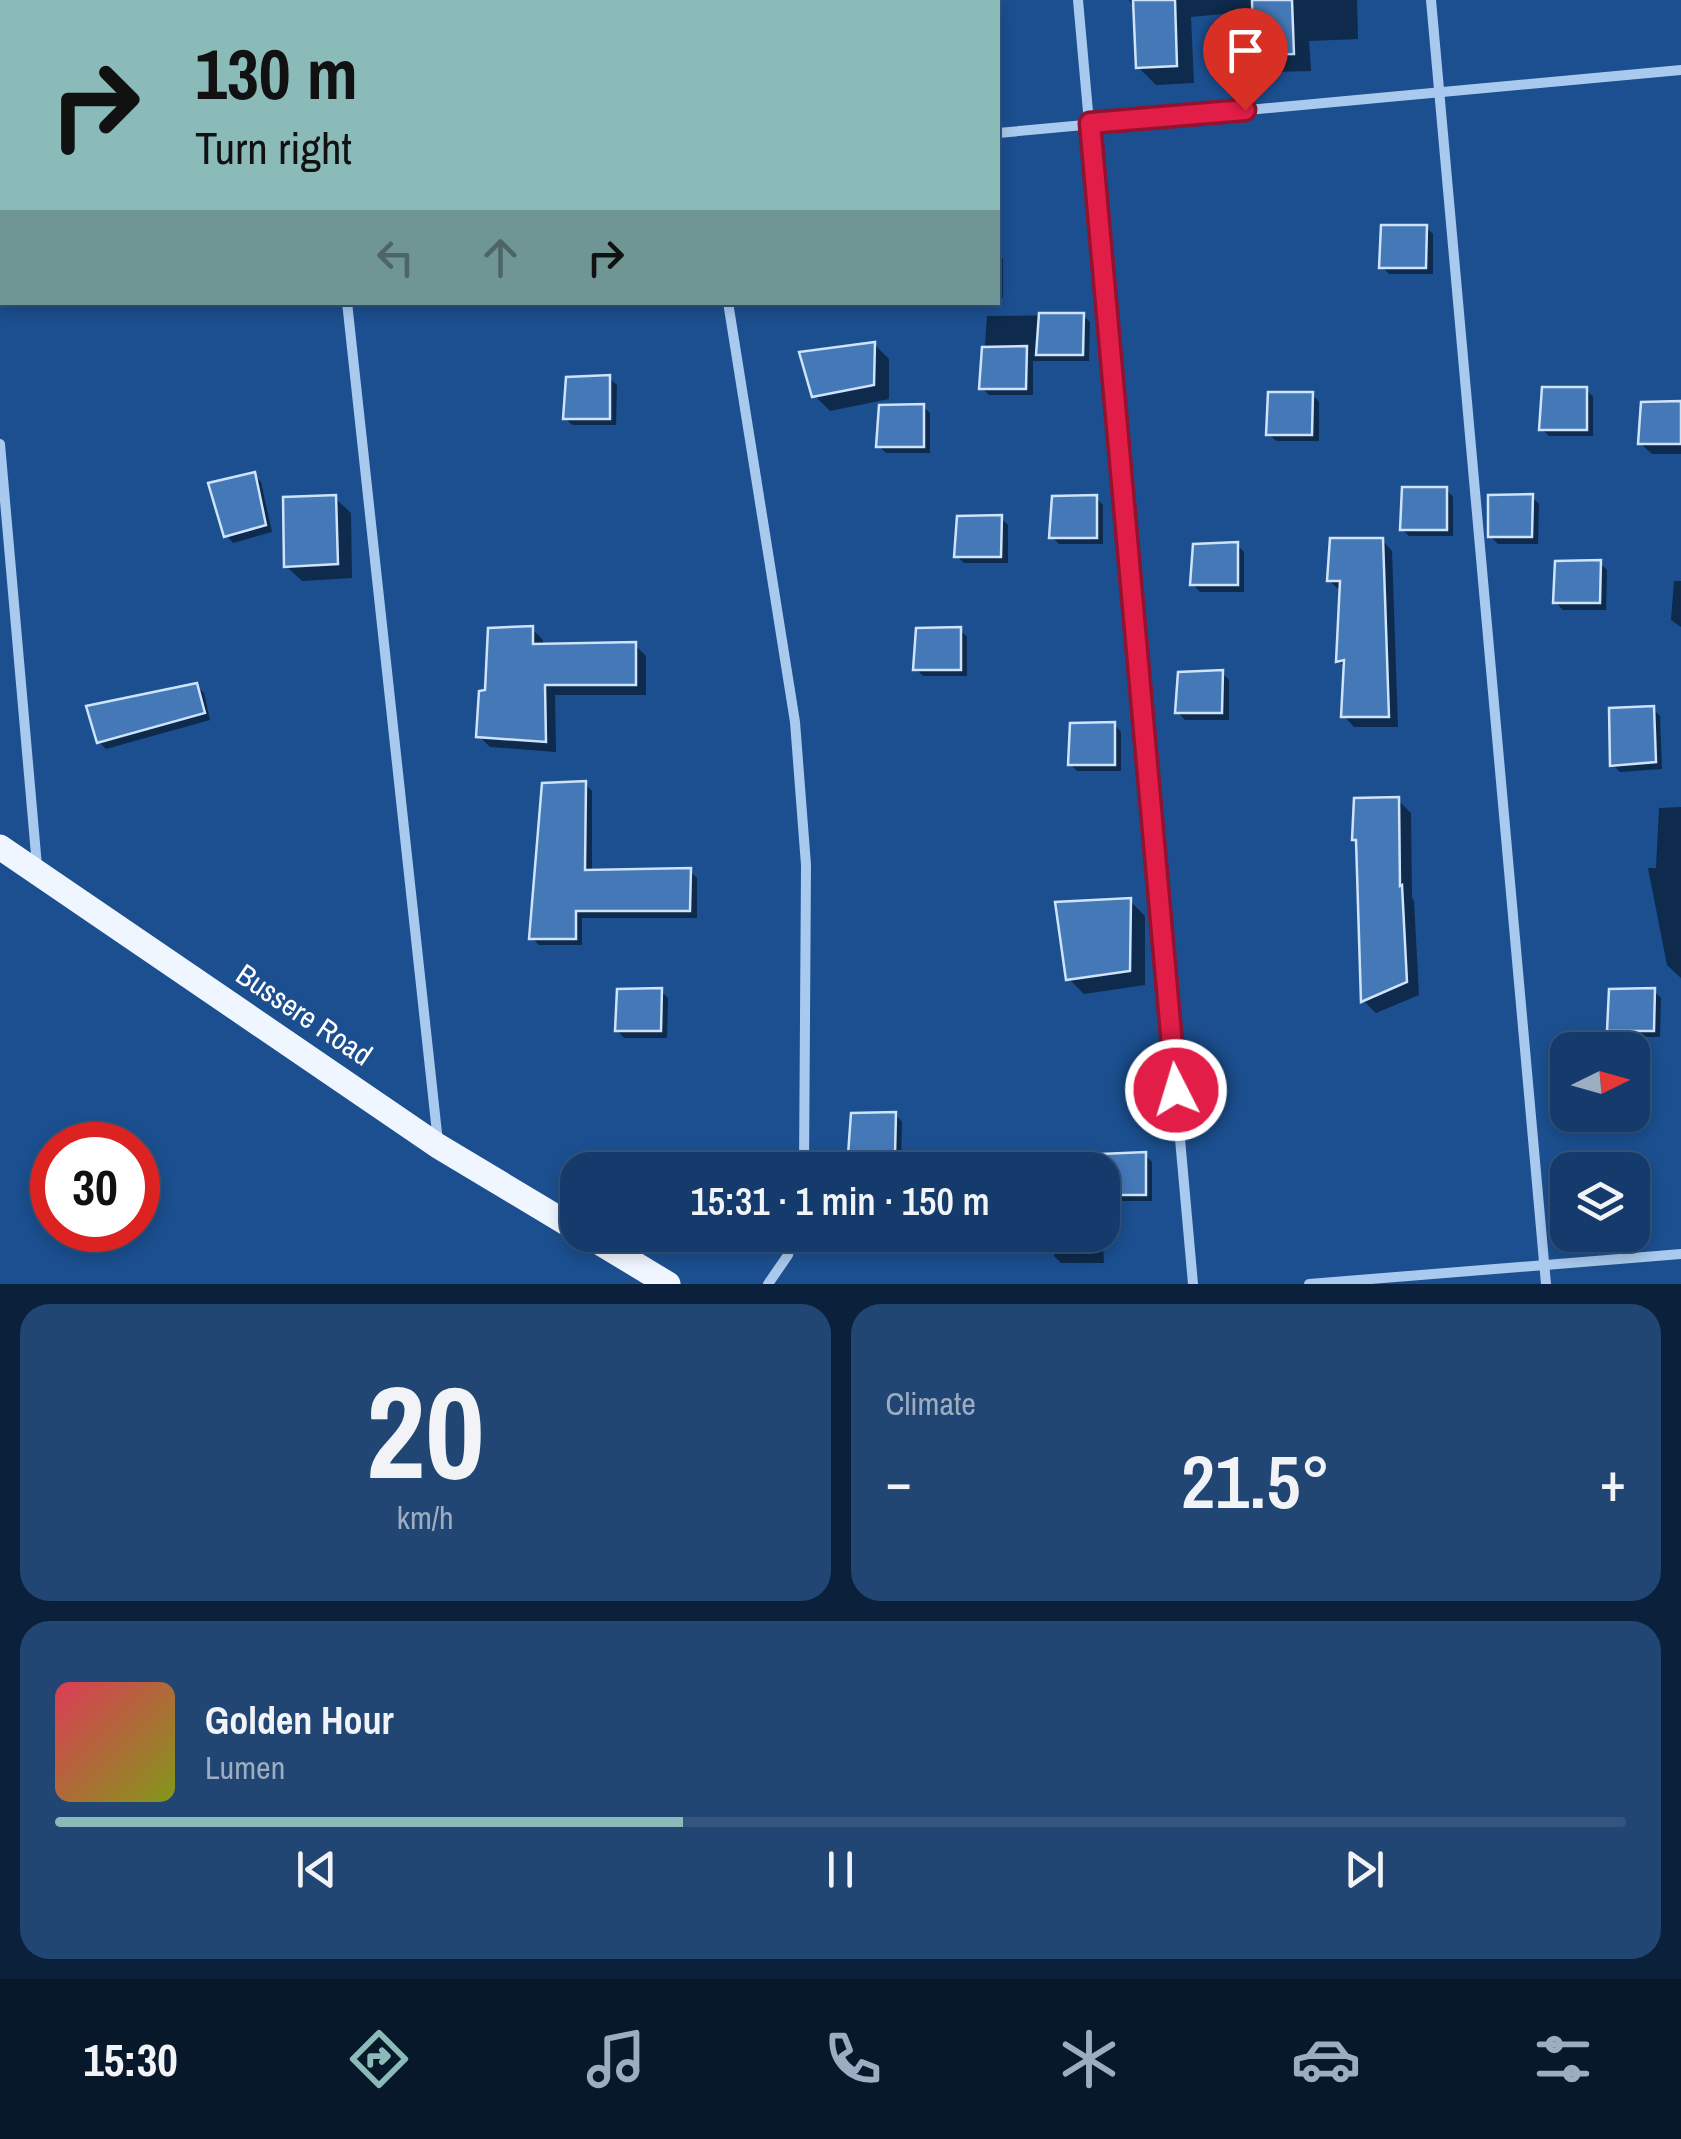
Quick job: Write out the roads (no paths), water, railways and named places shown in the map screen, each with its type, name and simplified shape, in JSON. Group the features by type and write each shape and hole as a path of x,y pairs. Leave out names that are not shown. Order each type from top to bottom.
{"main road":[{"name":"Bussere Road","path":"0,847 438,1146 560,1219"},
{"path":"614,1252 668,1284"}],"street":[{"path":"1078,0 1194,1284"},
{"path":"1432,0 1546,1284"},
{"path":"1000,133 1681,70"},
{"path":"346,305 438,1146"},
{"path":"728,305 795,722 806,865 804,1152"},
{"path":"0,444 38,872"},
{"path":"768,1284 789,1252"},
{"path":"1309,1284 1681,1254"}]}
